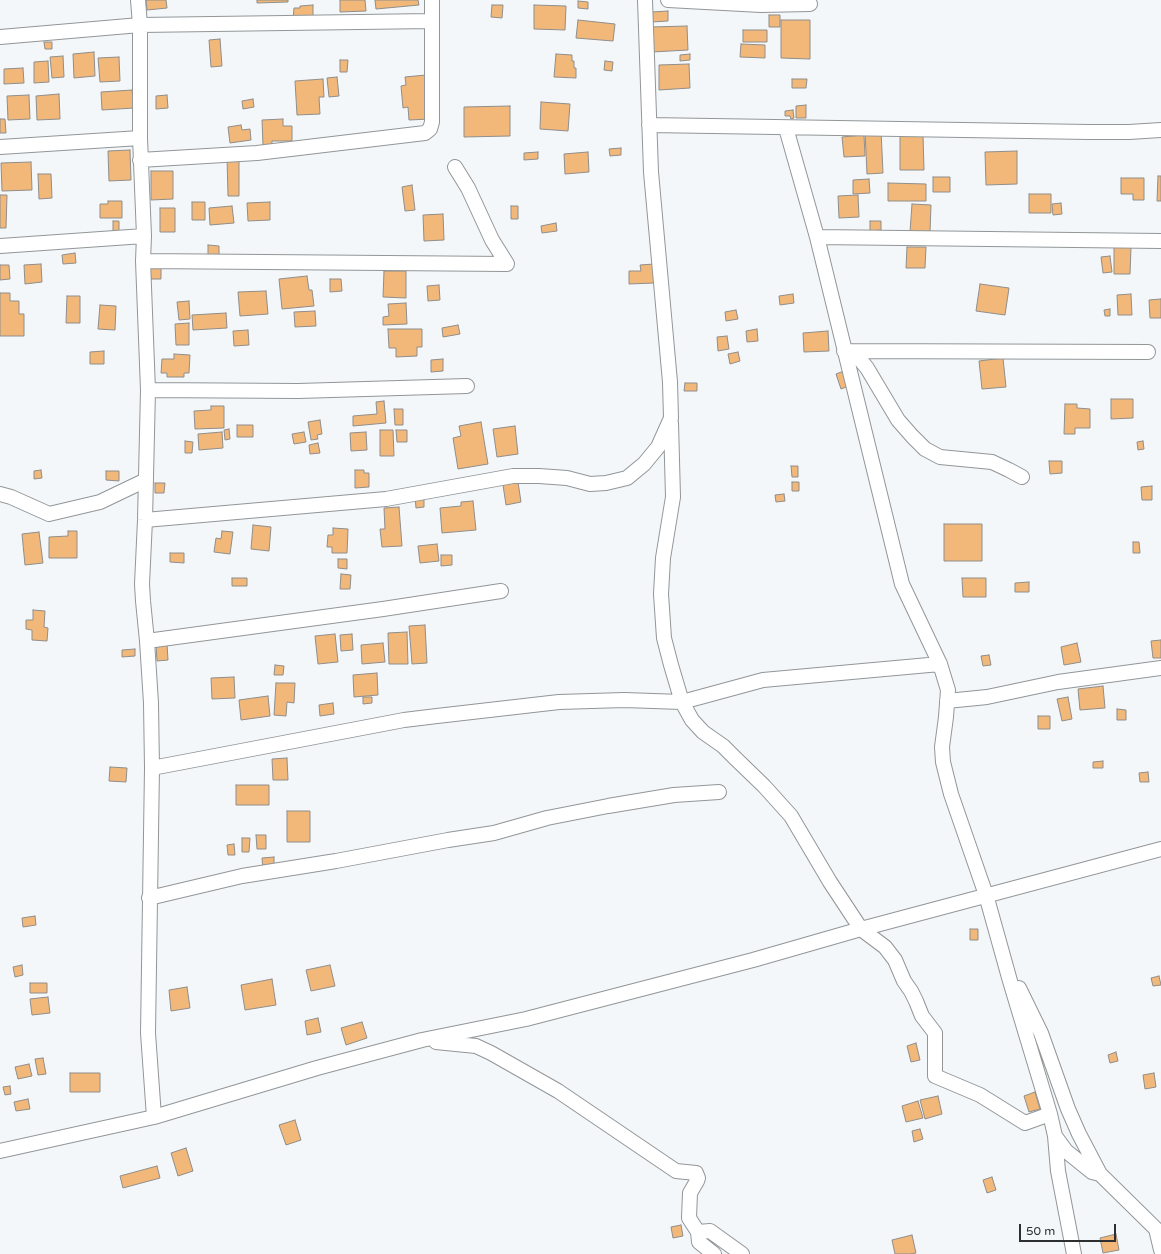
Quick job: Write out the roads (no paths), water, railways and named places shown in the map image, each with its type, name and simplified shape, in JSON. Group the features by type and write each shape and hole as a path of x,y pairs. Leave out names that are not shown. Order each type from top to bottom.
{"street":[{"path":"138,0 140,25 140,160 144,236 143,260 148,390 142,584 148,641 152,768 148,1034 154,1117"},
{"path":"140,160 257,153 425,133 430,129 432,122 432,0"},
{"path":"645,0 651,172 670,382 671,418 673,497 663,558 661,594 664,638 682,702 692,720 703,732 735,758 764,786 791,816 830,882 861,929 885,947 894,960 904,981 911,991 922,1016 935,1033 935,1076 980,1095 1025,1123 1050,1114"},
{"path":"668,0 761,5 810,4"},
{"path":"0,37 140,25 432,20"},
{"path":"649,125 1089,132 1161,130"},
{"path":"786,128 849,351 902,584 940,664 948,690 942,747 942,762 951,794 986,895 1050,1114 1055,1136 1058,1171 1074,1254"},
{"path":"0,148 140,138"},
{"path":"143,260 508,264 492,240 468,188 455,167"},
{"path":"0,246 144,236"},
{"path":"816,237 1161,242"},
{"path":"849,351 1148,352"},
{"path":"849,351 867,368 898,420 925,449 940,457 992,462 1022,478"},
{"path":"148,390 298,392 467,386"},
{"path":"145,520 386,499 513,476 567,478 590,484 606,483 627,478 644,464 658,447 671,418"},
{"path":"0,494 11,497 49,514 100,502 146,480"},
{"path":"148,641 384,609 501,591"},
{"path":"152,768 404,720 559,702 624,700 682,702 763,680 940,664"},
{"path":"947,701 987,697 1058,682 1161,668"},
{"path":"149,898 242,876 336,862 494,832 547,818 608,806 674,795 719,792"},
{"path":"0,1151 154,1117 317,1068 422,1040 526,1020 1161,849"},
{"path":"1010,981 1019,988 1038,1027 1055,1070 1068,1110 1100,1174 1156,1229 1161,1250"},
{"path":"422,1040 476,1046 486,1050 558,1091 676,1171 696,1174 698,1178 690,1193 689,1218 699,1244 714,1254"},
{"path":"1055,1136 1066,1151 1092,1172 1100,1174"},
{"path":"699,1244 710,1230 742,1254"}]}
